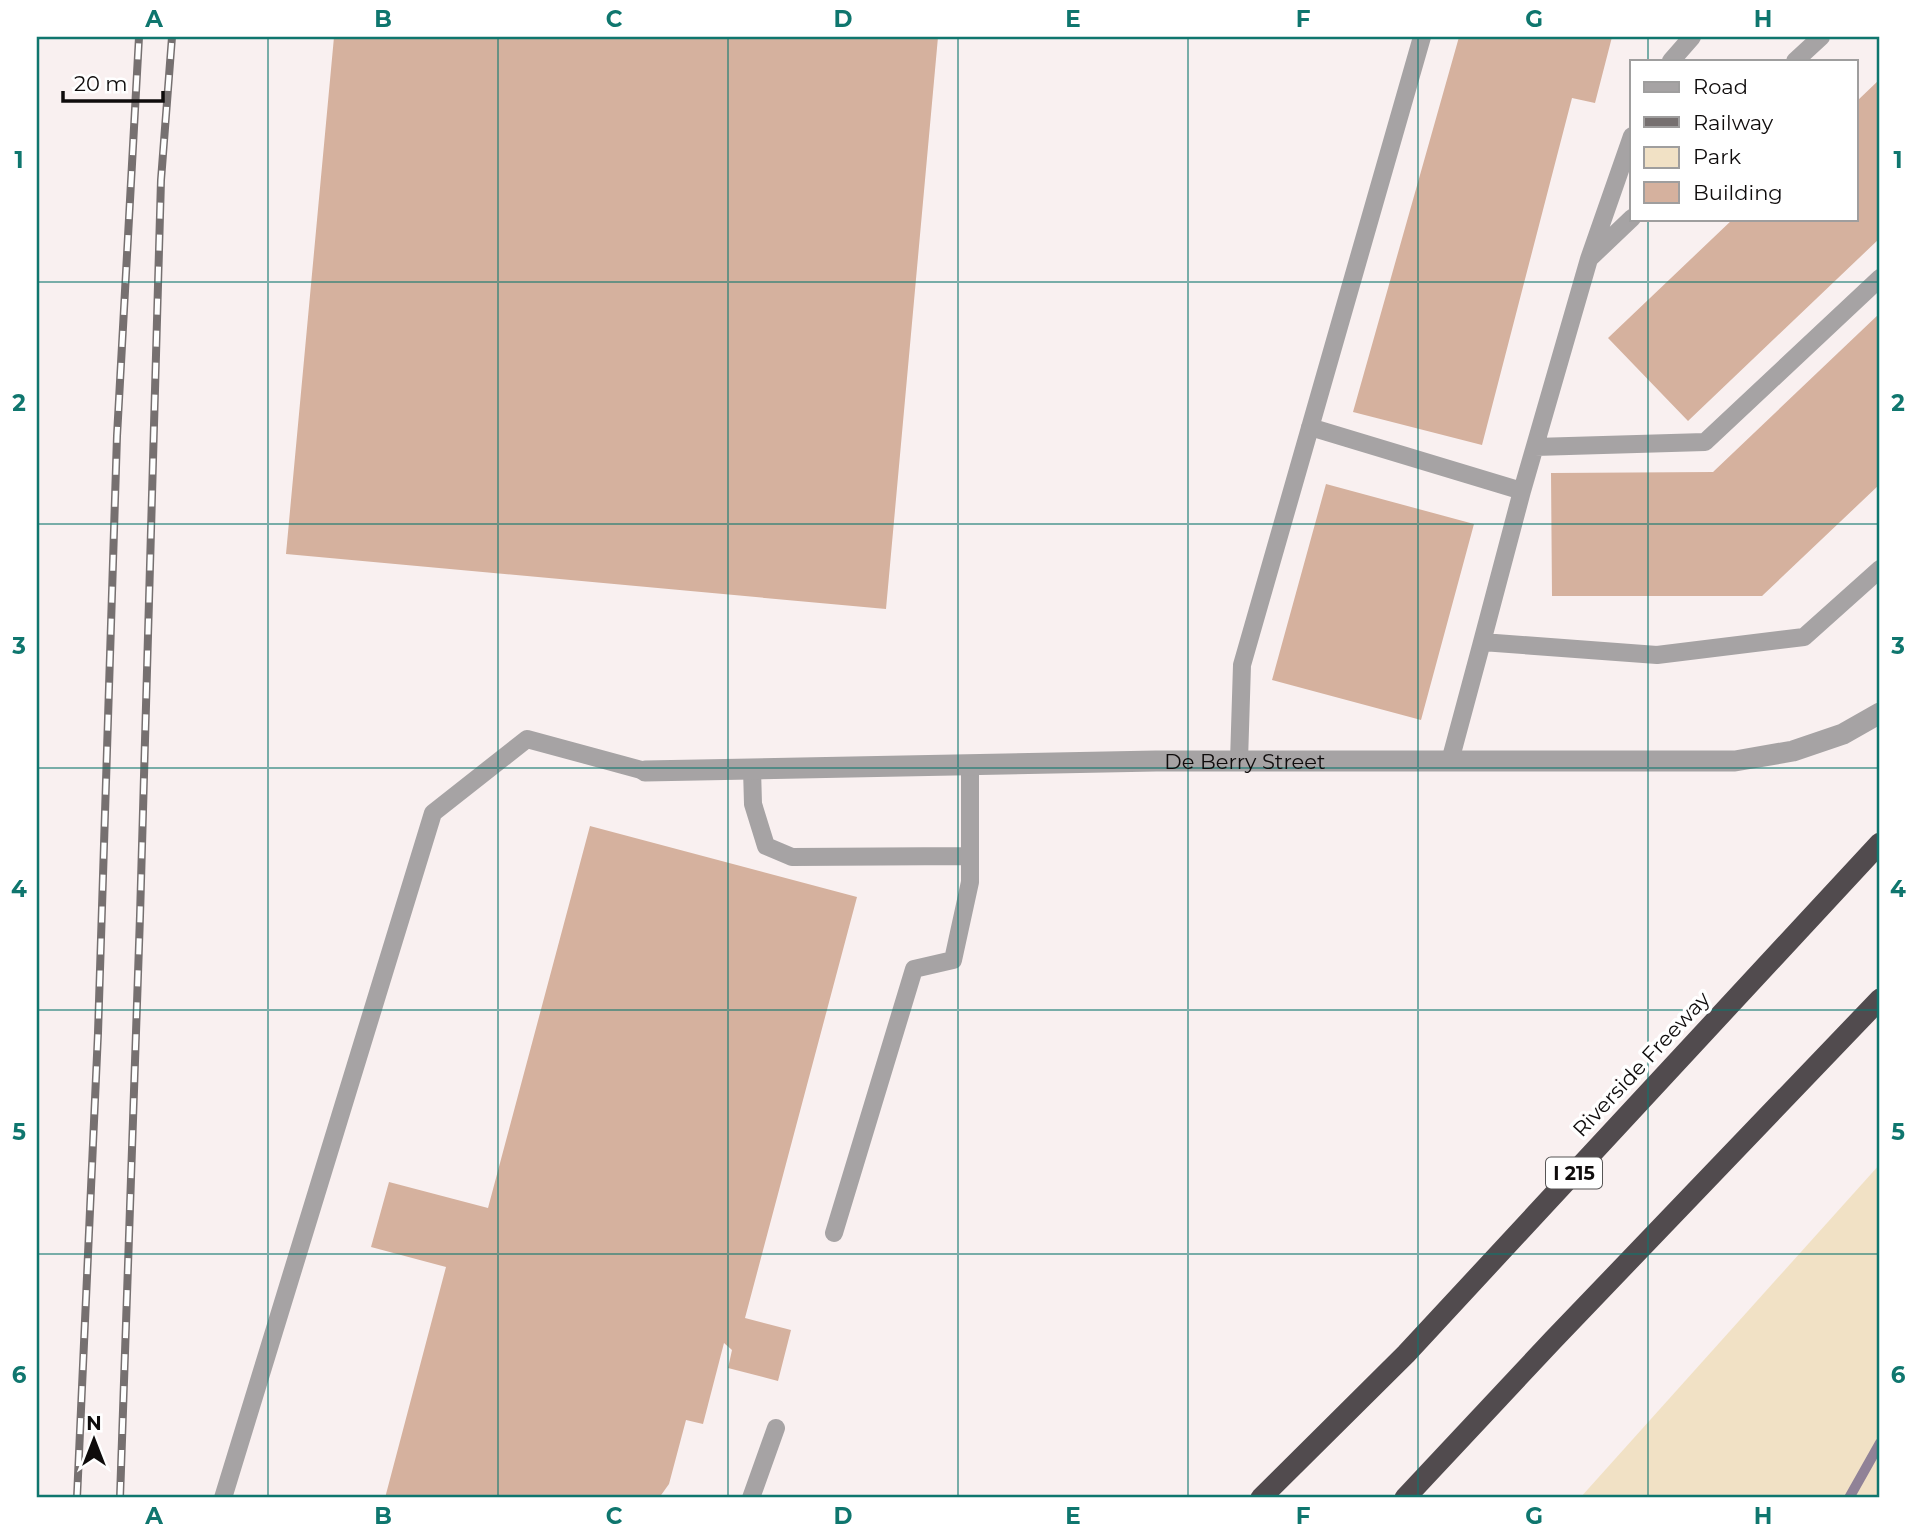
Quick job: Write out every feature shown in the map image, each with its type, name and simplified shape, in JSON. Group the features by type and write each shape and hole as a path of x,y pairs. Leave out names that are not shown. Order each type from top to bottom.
{"highway":[{"name":"Riverside Freeway","path":"1261,1498 1406,1354 1880,843"},
{"path":"1405,1498 1880,999"}],"street":[{"name":"De Berry Street","path":"645,771 1238,761 1735,761 1793,751 1843,734 1880,713"}],"lane":[{"path":"1238,761 1242,665 1422,37"},
{"path":"1672,60 1692,37"},
{"path":"1796,60 1821,37"},
{"path":"1451,761 1522,491 1589,259 1630,142"},
{"path":"1589,259 1630,220"},
{"path":"1535,447 1705,442 1880,278"},
{"path":"1310,427 1522,491"},
{"path":"1482,642 1657,655 1804,637 1880,569"},
{"path":"223,1498 433,813 527,739 645,771"},
{"path":"834,1233 914,969 953,960 970,882 970,765"},
{"path":"752,769 753,804 766,846 792,857 969,856"},
{"path":"751,1498 776,1428"}],"green space":[{"path":"1880,1164 1880,1498 1580,1498"}],"building":[{"path":"334,37 938,37 886,609 286,554"},
{"path":"1459,37 1612,37 1595,103 1572,98 1482,445 1353,412"},
{"path":"1880,79 1880,238 1688,421 1608,338 1732,220 1857,220 1857,101"},
{"path":"1880,313 1880,484 1762,596 1552,596 1551,473 1713,472"},
{"path":"1326,484 1474,524 1421,720 1272,680"},
{"path":"590,826 857,897 745,1318 791,1330 778,1381 728,1368 732,1350 724,1343 703,1424 686,1420 669,1484 659,1498 385,1498 446,1267 371,1247 389,1182 488,1208"}],"waterway":[{"path":"1849,1498 1880,1443"}],"railway":[{"path":"77,1498 98,1033 117,436 139,37"},
{"path":"120,1498 161,180 172,37"}]}
